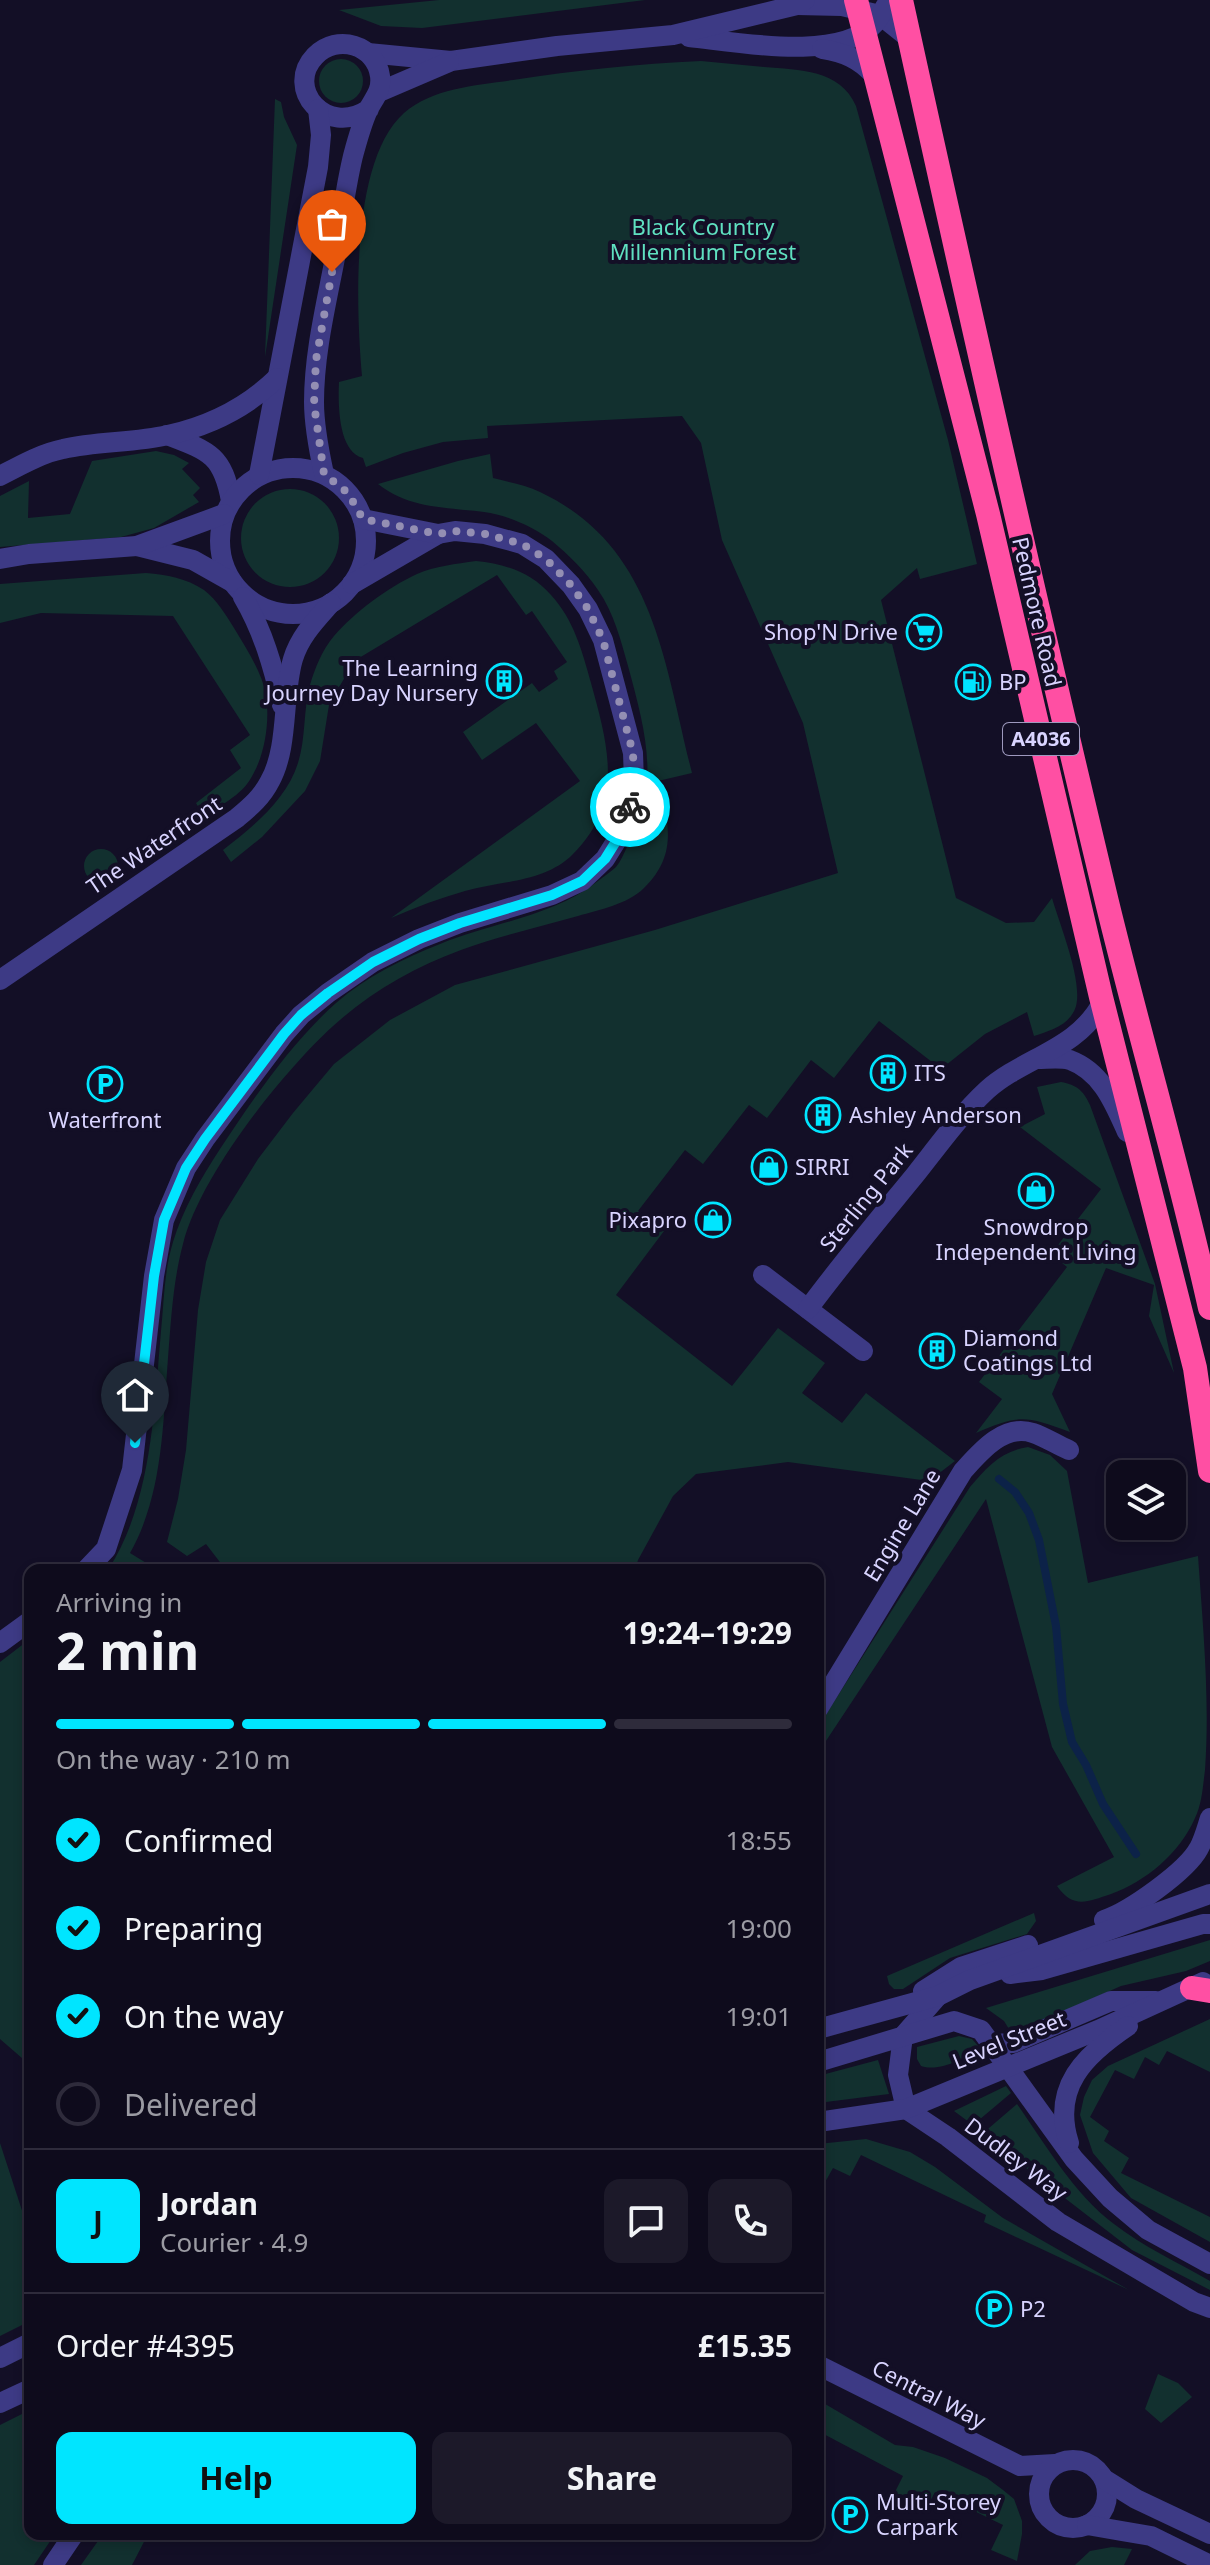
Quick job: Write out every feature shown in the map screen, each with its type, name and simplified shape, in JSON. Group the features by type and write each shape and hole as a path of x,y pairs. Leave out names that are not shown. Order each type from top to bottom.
{"highway":[{"name":"Pedmore Road","path":"901,0 1052,669 1117,942 1193,1231 1210,1308"},
{"name":"Pedmore Road","path":"870,11 874,75 988,514 1102,1003 1195,1368 1210,1471"}],"street":[{"path":"368,53 451,61 557,46 673,35 801,3 870,11 910,39"},
{"path":"817,47 849,40 870,11"},
{"path":"673,35 817,47 847,53 862,62 874,75"},
{"path":"324,474 314,404 316,360 353,155 374,100 380,75 368,53 354,45 326,47 307,69 305,79 311,101 327,115 347,119 358,116 374,100 451,61"},
{"path":"259,475 318,167 321,135 318,109"},
{"path":"0,476 60,449 167,435 238,409 277,378"},
{"path":"167,435 215,457 227,478 227,508 219,537 222,561 236,588"},
{"path":"137,546 227,508 240,490 259,475 291,467 308,469 324,474 348,493 363,519 365,553 361,569 352,584"},
{"path":"363,519 438,534"},
{"path":"0,559 137,546 193,560 252,602 279,613 299,614 331,603 352,584 438,534 455,531 485,534 522,544 546,559 571,585 588,609 603,640 633,753 634,782 620,835 605,859 582,881 552,895 460,923 373,962 301,1015 205,1139 186,1168 164,1220 154,1276 132,1470 106,1549 92,1564"},
{"name":"The Waterfront","path":"236,588 258,624 284,713"},
{"name":"The Waterfront","path":"0,980 237,818 258,800 272,778 279,752 293,659 304,635 331,603"},
{"name":"Sterling Park","path":"808,1309 957,1122 986,1091 1007,1075 1077,1035 1095,1016 1102,1003"},
{"path":"1038,1059 1067,1059 1093,1073 1111,1095 1147,1175"},
{"path":"763,1275 863,1351"},
{"name":"Engine Lane","path":"824,1699 963,1471 984,1448 1007,1434 1030,1432 1069,1450"},
{"path":"0,1643 24,1625"},
{"path":"899,2006 961,1967 1117,1916 1163,1885 1199,1849 1210,1818"},
{"path":"824,2027 938,1996 970,1980 1210,1894"},
{"path":"970,1980 1042,1970 1210,1924"},
{"name":"Level Street","path":"824,2121 906,2109 1204,1986"},
{"path":"906,2109 898,2075 903,2036 938,1996"},
{"path":"992,2044 1013,2043 1111,2001 1164,2000"},
{"path":"1074,2159 1063,2124 1065,2091 1084,2062 1117,2033 1164,2000"},
{"name":"Dudley Way","path":"824,2060 954,2021 981,2030 1074,2159 1110,2198 1148,2230 1210,2264"},
{"name":"Dudley Way","path":"906,2109 948,2137 1058,2222 1194,2302 1210,2308"},
{"path":"0,2358 24,2346"},
{"name":"Central Way","path":"824,2368 1020,2466 1077,2459 1089,2463 1104,2479 1136,2499 1210,2534"},
{"path":"0,2403 24,2392"},
{"path":"1039,2495 1046,2472 1055,2464"},
{"path":"1020,2466 1039,2495 1044,2512 1057,2524 1071,2528 1087,2525 1151,2536 1210,2565"},
{"path":"1087,2525 1101,2514 1106,2502 1104,2479"},
{"path":"53,2565 70,2540"}],"green space":[{"path":"439,0 645,0 422,28 381,26 339,10"},
{"path":"341,59 356,66 363,81 356,96 341,103 326,96 319,81 326,66"},
{"name":"Black Country Millennium Forest","path":"701,61 791,69 829,78 849,94 856,106 948,440 977,564 920,579 917,568 881,600 956,898 1006,923 1034,922 1052,898 1074,970 1077,998 1072,1015 1058,1027 1034,1036 1027,1012 985,1034 941,1069 879,1021 834,1078 811,1060 767,1118 749,1105 703,1164 685,1150 638,1211 664,1231 616,1295 732,1386 778,1328 825,1363 802,1393 842,1423 866,1393 955,1461 929,1481 788,1462 696,1474 673,1496 637,1564 221,1564 206,1544 187,1556 167,1542 186,1450 198,1310 206,1262 220,1220 258,1159 334,1064 390,1020 455,985 655,930 838,873 803,723 722,540 701,443 682,416 487,426 488,438 443,442 366,467 363,458 349,447 341,426 339,382 362,376 358,313 360,237 365,199 386,135 404,113 442,93 471,86 630,66"},
{"path":"275,99 281,102 284,117 297,145 265,357"},
{"path":"156,451 189,463 182,469 200,488 193,495 199,502 154,528 121,537 0,547 0,496 29,481 28,518 70,514 92,461"},
{"path":"490,454 493,478 540,492 578,515 608,543 631,576 649,612 673,690 692,773 658,781 667,824 666,850 655,876 637,894 595,911 475,945 426,964 393,982 361,1003 311,1047 244,1128 206,1188 183,1244 173,1301 160,1458 149,1507 130,1553 148,1564 111,1564 134,1515 148,1455 166,1275 173,1242 199,1182 259,1091 319,1019 360,985 426,949 542,911 580,893 616,867 638,825 647,780 644,735 616,627 593,583 552,541 520,522 493,514 415,503 378,484"},
{"path":"290,489 309,493 325,503 335,519 339,538 335,557 325,573 309,583 290,587 271,583 255,573 245,557 241,538 245,519 255,503 271,493"},
{"path":"476,561 507,567 543,587 566,615 584,659 603,729 608,772 600,814 573,854 550,870 536,875 456,894 391,918 580,781 536,723 482,760 463,732 532,683 539,692 558,679 554,671 567,662 532,611 526,615 497,575 354,661 329,705 320,761 305,791 262,837 231,862 223,850 267,812 293,777 301,754 310,685 319,659 334,636 383,593 417,574"},
{"path":"146,573 183,580 209,594 244,644 264,686 267,727 256,769 242,790 204,817 196,803 241,768 230,750 250,735 173,616 41,613 0,623 0,584"},
{"path":"101,849 113,854 118,866 113,878 101,883 89,878 84,866 89,854"},
{"path":"1061,1082 1079,1089 1090,1105 1155,1284 1174,1373 1149,1316 1154,1285 1106,1268 1052,1394 1070,1432 1023,1419 976,1433 1002,1399 979,1382 1067,1267 1051,1254 1101,1189 1020,1127 1045,1114 1037,1087"},
{"path":"1028,1447 1050,1455 1067,1471 1088,1583 1198,1556 1207,1717 1205,1770 1199,1807 1180,1843 1160,1865 1124,1889 1088,1901 1075,1901 1057,1886 1114,1857 1052,1747 986,1499 824,1744 824,1718 970,1487 1002,1456"},
{"path":"24,1644 24,2060 0,2039 0,1662"},
{"path":"1034,1913 1036,1921 1027,1934 950,1958 903,1989 894,1989 889,1984 887,1976"},
{"path":"1210,1940 1210,1961 1186,1971 1121,1986 1012,2034 1004,2021 986,2008"},
{"path":"1210,2019 1210,2072 1167,2051 1159,2065 1145,2057 1134,2079 1115,2070 1090,2117 1109,2131 1104,2141 1129,2158 1121,2173 1210,2217 1210,2242 1131,2198 1093,2153 1080,2115 1092,2080 1108,2066"},
{"path":"959,2036 972,2039 979,2047 952,2063 936,2067 921,2066 917,2059 917,2047"},
{"path":"878,2060 889,2094 824,2102 824,2074"},
{"path":"1006,2086 1011,2093 973,2125 954,2111"},
{"path":"1017,2104 1061,2168 1099,2212 1137,2240 1210,2281 1210,2290 1132,2250 982,2134"},
{"path":"866,2139 910,2152 1003,2218 1129,2290 984,2222 986,2215 861,2155 850,2176 833,2168 824,2184 824,2143"},
{"path":"0,2143 24,2217 24,2324 0,2336"},
{"path":"1158,2374 1178,2383 1192,2397 1161,2423 1145,2409"},
{"path":"824,2403 895,2445 913,2447 945,2458 987,2478 1003,2490 1014,2499 1022,2521 1017,2561 991,2550 1003,2525 935,2492 924,2513 893,2496 903,2476 824,2434"},
{"path":"24,2413 24,2540 51,2540 34,2565 0,2565 0,2425"},
{"path":"99,2540 145,2540 132,2565 81,2565"},
{"path":"1112,2547 1132,2549 1124,2565 1075,2565 1090,2551"}],"waterway":[{"path":"999,1479 1015,1492 1029,1513 1039,1540 1056,1626 1063,1704 1072,1742 1103,1804 1136,1854"}],"way so far":[{"path":"332,272 316,360 314,404 324,474 348,493 363,519 438,534 455,531 485,534 522,544 546,559 571,585 588,609 603,640 633,753 634,782 630,807"}],"place":[{"name":"Shop'N Drive","path":"924,632"},
{"name":"The Learning Journey Day Nursery","path":"504,681"},
{"name":"BP","path":"973,682"},
{"name":"ITS","path":"888,1073"},
{"name":"Waterfront","path":"105,1084"},
{"name":"Ashley Anderson","path":"823,1115"},
{"name":"SIRRI","path":"769,1167"},
{"name":"Snowdrop Independent Living","path":"1036,1191"},
{"name":"Pixapro","path":"713,1220"},
{"name":"Diamond Coatings Ltd","path":"937,1351"},
{"name":"P2","path":"994,2309"},
{"name":"Multi-Storey Carpark","path":"850,2515"}],"route":[{"path":"135,1443 157,1250 164,1220 186,1168 284,1034 328,993 373,962 460,923 552,895 582,881 605,859 620,835 630,807"}]}
